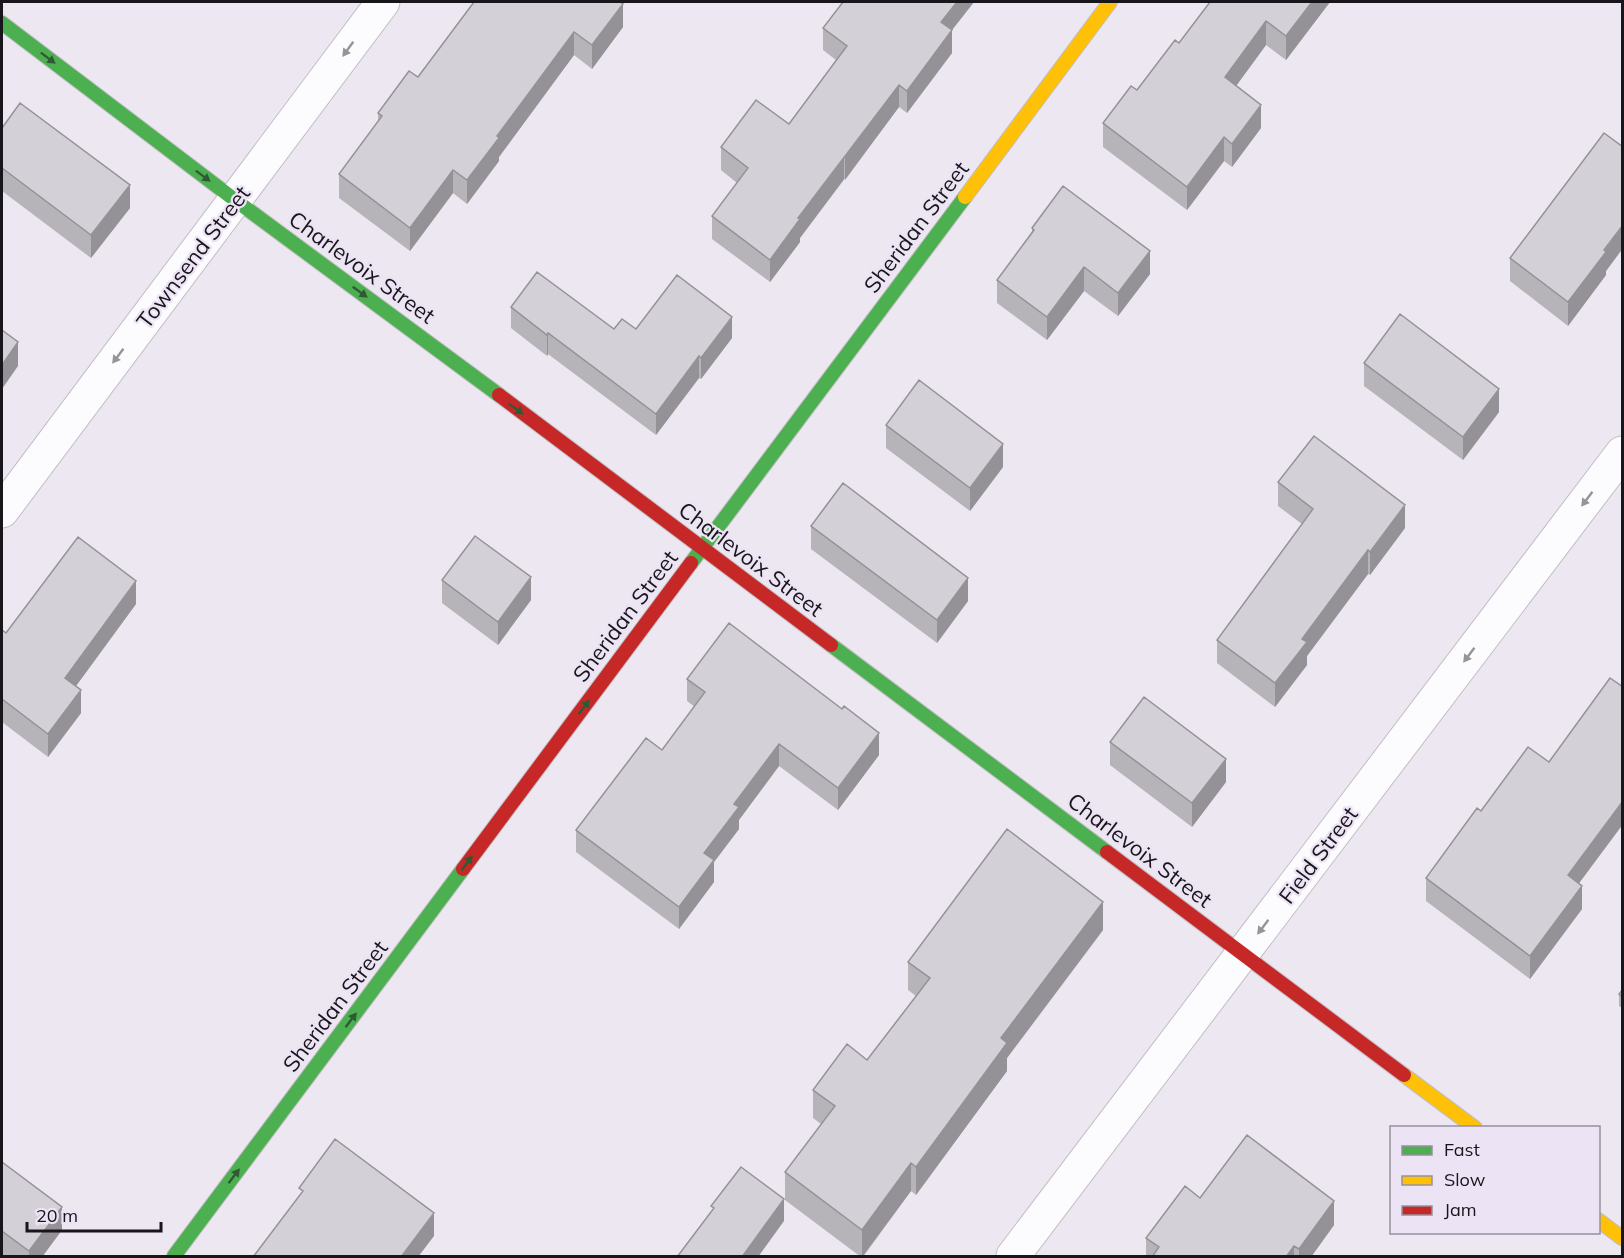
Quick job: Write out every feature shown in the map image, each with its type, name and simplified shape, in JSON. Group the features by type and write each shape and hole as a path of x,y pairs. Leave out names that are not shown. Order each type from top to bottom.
{"street":[{"name":"Townsend Street","path":"2,511 383,2"},
{"name":"Sheridan Street","path":"174,1257 1110,2"},
{"name":"Charlevoix Street","path":"2,23 1472,1126"},
{"name":"Field Street","path":"1013,1257 1623,453"},
{"path":"1600,1221 1623,1238"}],"building":[{"path":"474,2 620,2 623,4 592,45 574,32 467,180 453,170 410,228 339,174 382,116 378,113 409,71 418,77"},
{"path":"843,2 957,2 941,22 952,30 907,91 899,85 798,218 800,219 770,260 712,216 748,168 721,147 756,100 789,124 847,46 823,28"},
{"path":"1210,2 1312,2 1286,36 1266,21 1225,77 1261,105 1232,144 1224,137 1187,187 1103,123 1131,86 1137,90 1175,40 1179,43"},
{"path":"20,103 130,185 91,235 2,168 2,128"},
{"path":"1604,133 1623,147 1623,225 1604,250 1606,252 1568,302 1510,258"},
{"path":"1063,186 1150,251 1118,293 1084,267 1047,317 997,280"},
{"path":"537,272 614,329 622,319 636,329 677,275 732,317 701,358 699,356 656,414 511,307"},
{"path":"1400,314 1499,389 1463,437 1364,363"},
{"path":"2,330 18,342 2,365"},
{"path":"919,380 1003,444 970,488 886,425"},
{"path":"1314,436 1405,505 1370,552 1368,550 1302,639 1307,642 1275,683 1217,640 1313,509 1278,482"},
{"path":"843,483 968,578 937,620 811,526"},
{"path":"475,536 531,577 498,622 442,580"},
{"path":"78,537 136,581 65,678 81,690 48,734 2,699 2,630 6,633"},
{"path":"729,623 842,709 844,706 879,733 838,788 779,744 734,804 739,807 704,853 714,860 679,907 576,830 646,738 662,750 705,692 687,679"},
{"path":"1610,678 1623,687 1623,801 1568,875 1582,886 1530,956 1426,878 1477,808 1481,811 1528,747 1549,762"},
{"path":"1144,697 1226,759 1192,803 1110,742"},
{"path":"1007,829 1103,902 1001,1038 1007,1043 916,1167 911,1163 862,1230 785,1172 835,1106 813,1090 847,1044 867,1060 930,978 908,962"},
{"path":"1247,1135 1334,1201 1299,1249 1294,1246 1286,1257 1152,1257 1159,1247 1146,1238 1185,1186 1200,1198"},
{"path":"335,1139 434,1213 401,1257 253,1257 303,1191 299,1188"},
{"path":"2,1162 62,1207 29,1251 2,1231"},
{"path":"741,1167 784,1199 742,1257 677,1257 714,1208 711,1206"}],"traffic: fast":[{"path":"2,23 235,200 499,395"},
{"path":"691,563 965,197"},
{"path":"831,645 1107,852"},
{"path":"174,1256 463,869"}],"traffic: slow":[{"path":"965,197 1110,2"},
{"path":"1404,1075 1472,1126"},
{"path":"1600,1222 1622,1238"}],"traffic: jam":[{"path":"499,395 831,645"},
{"path":"463,869 691,563"},
{"path":"1107,852 1404,1075"}]}
